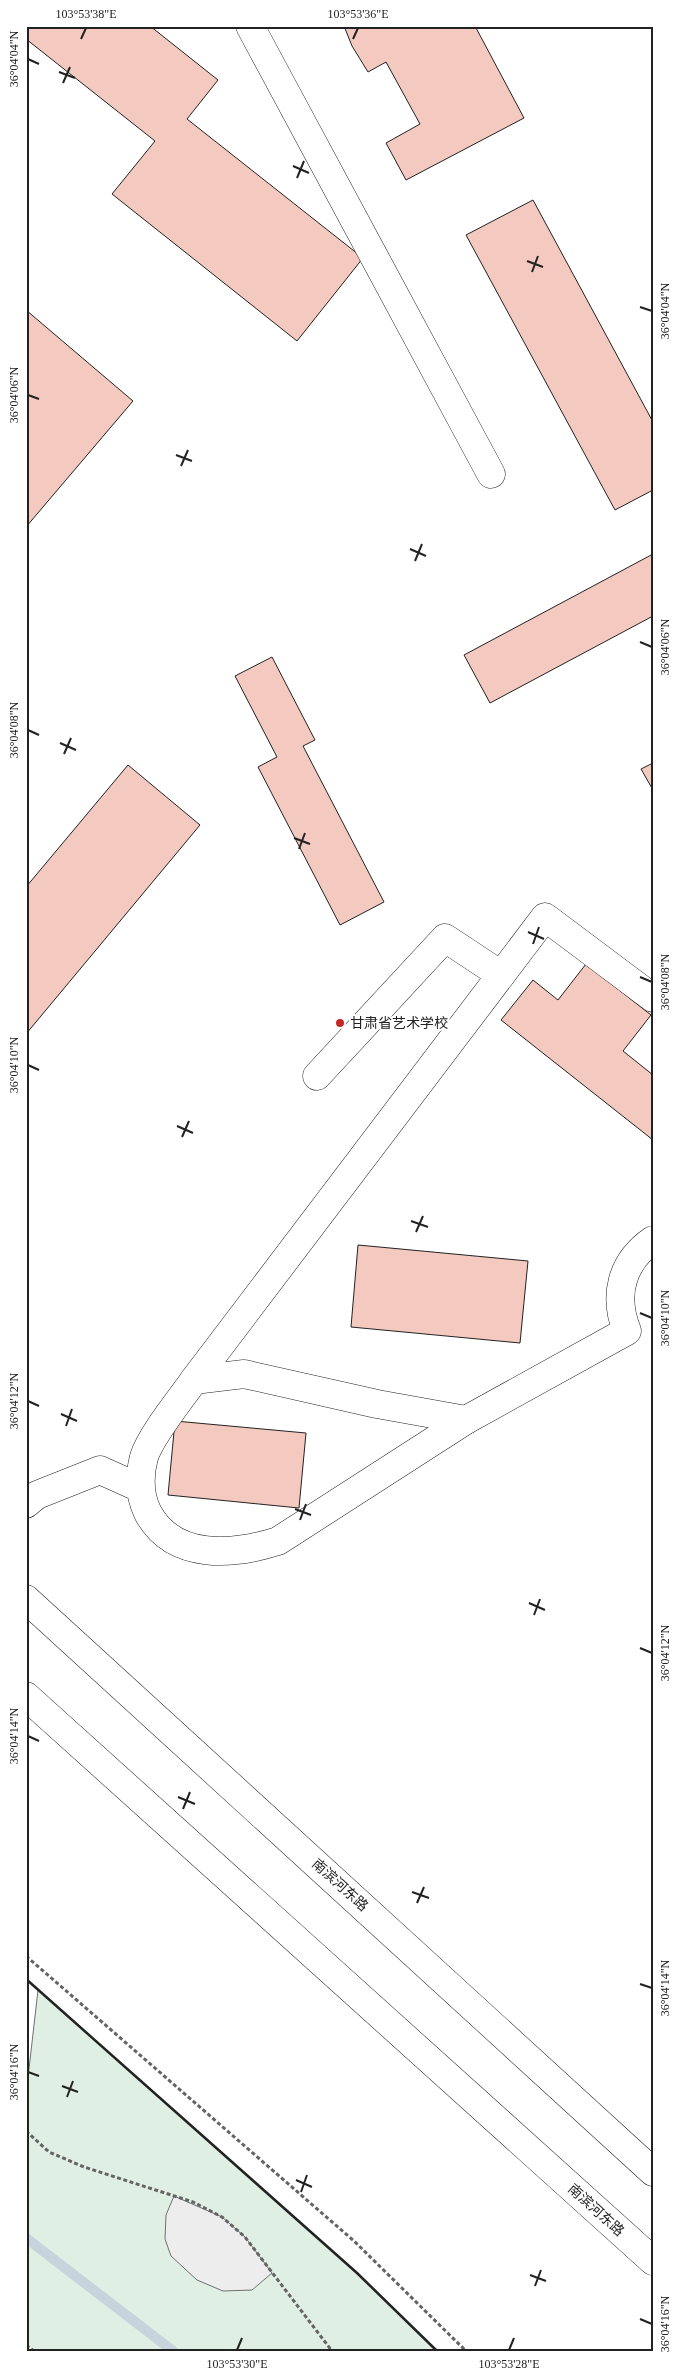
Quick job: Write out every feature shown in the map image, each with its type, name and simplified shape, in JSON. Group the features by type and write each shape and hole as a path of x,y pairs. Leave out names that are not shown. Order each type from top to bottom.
{"main road":[{"path":"250,26 491,474"},
{"path":"653,998 545,917 194,1380 145,1454 140,1488 144,1505 152,1520 163,1533 177,1542 192,1548 232,1551 255,1548 278,1541 466,1420 627,1331 619,1304 623,1276 631,1260 643,1247 653,1240"},
{"path":"317,1076 445,938 500,975"},
{"path":"194,1380 244,1374 376,1404 466,1420"},
{"path":"26,1504 37,1494 100,1470 140,1488"},
{"name":"南滨河东路","path":"26,1599 653,2172"},
{"name":"南滨河东路","path":"26,1696 653,2261"}],"path":[{"path":"26,1956 354,2241 466,2351"},
{"path":"26,2131 49,2152 84,2167 193,2202 222,2217 245,2237 332,2351"},
{"path":"26,2345 34,2351"}],"green space":[{"path":"38,1990 357,2273 437,2351 26,2351 26,2095"}],"shaded area":[{"path":"174,2196 222,2217 245,2237 272,2273 252,2290 223,2291 197,2280 171,2256 165,2239 166,2215"}],"building":[{"path":"26,26 150,26 218,80 187,119 363,258 297,341 112,194 155,141 26,39"},
{"path":"344,26 475,26 524,118 406,180 386,143 420,124 386,62 368,72 352,46"},
{"path":"533,200 653,422 653,490 615,510 466,235"},
{"path":"26,310 133,401 26,527"},
{"path":"653,554 653,616 490,703 464,655"},
{"path":"272,657 315,740 303,746 384,902 340,925 258,767 277,757 235,676"},
{"path":"653,763 653,790 641,769"},
{"path":"128,765 200,825 26,1034 26,887"},
{"path":"586,964 651,1015 623,1051 653,1075 653,1140 501,1020 533,980 558,1000"},
{"path":"358,1245 528,1261 520,1343 351,1327"},
{"path":"175,1421 306,1433 299,1508 168,1495"}],"waterway":[{"path":"26,2238 173,2351"}],"wall":[{"path":"26,1979 357,2273 437,2351"}],"place":[{"name":"甘肃省艺术学校","path":"340,1023"}]}
